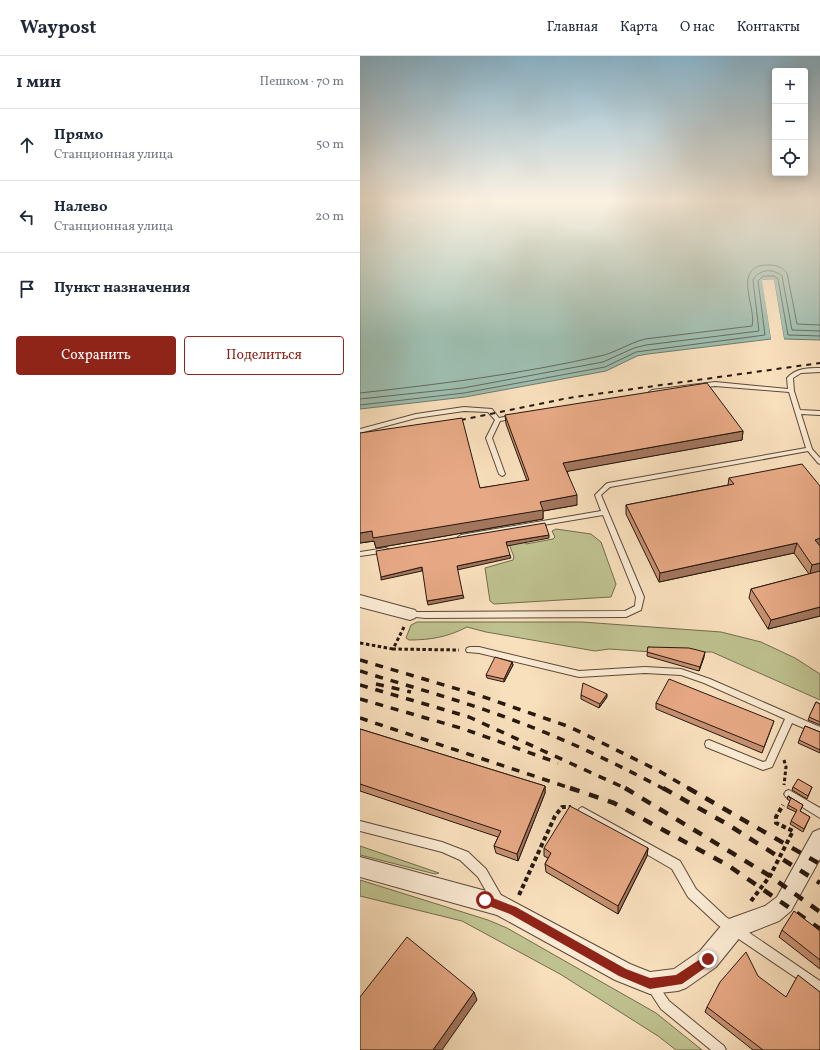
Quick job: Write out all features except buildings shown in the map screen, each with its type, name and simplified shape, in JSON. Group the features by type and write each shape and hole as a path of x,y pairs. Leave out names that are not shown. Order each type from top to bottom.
{"street":[{"path":"360,601 410,614"},
{"path":"360,867 512,910 623,972 650,983 678,980 708,959 734,928 772,914 784,904 811,858 820,839"}],"lane":[{"path":"820,370 793,373 790,378 791,391 799,412 809,449 820,462"},
{"path":"648,393 687,386 715,384 791,391"},
{"path":"360,431 416,416 464,409 490,410 498,420"},
{"path":"799,412 820,413"},
{"path":"498,420 522,416"},
{"path":"498,420 489,438 502,474"},
{"path":"410,614 626,614 638,608 640,597 598,495 608,485 809,449"},
{"path":"456,538 605,512"},
{"path":"360,554 392,549"},
{"path":"470,650 479,650 579,674 645,670 681,672 820,731"},
{"path":"709,744 763,766 770,764 790,717"},
{"path":"789,794 820,813"},
{"path":"582,812 676,865 692,893 722,921 820,988"},
{"path":"360,826 442,847 464,856 482,872 501,906"},
{"path":"650,983 665,1005 720,1050"}],"path":[{"path":"393,649 410,614"},
{"path":"360,643 393,649 470,650"},
{"path":"746,905 752,900 770,876 793,831 776,823 776,817 789,794 784,785 786,767 784,759 774,753"},
{"path":"527,877 546,835 562,807 570,806 582,812"}],"green space":[{"path":"556,529 591,534 601,542 616,584 611,597 494,604 490,601 485,568 513,560 514,557 507,539 522,537 526,544 553,539 555,537 552,531"},
{"path":"417,622 582,622 721,632 761,642 795,658 820,674 820,700 712,652 652,652 609,649 595,651 486,632 467,627 439,637 409,640 406,638 411,625"},
{"path":"360,846 439,873 435,874 360,855"},
{"path":"360,880 488,920 507,928 656,1013 702,1050 676,1050 658,1036 560,974 462,921 360,896"}],"water":[{"path":"360,246 820,246 820,340 784,339 774,281 763,280 771,339 648,354 637,356 606,371 465,397 360,409"}],"pier":[{"path":"762,280 774,280 784,339 782,339 772,282 765,282 773,339 771,339"}],"railway":[{"path":"451,422 568,398 820,363"},
{"path":"360,660 481,696 570,727 659,771 690,789"},
{"path":"360,671 437,694 532,727 590,752 664,789"},
{"path":"376,684 411,692"},
{"path":"360,685 469,717 626,788"},
{"path":"360,699 464,729 558,763"},
{"path":"360,718 570,788"},
{"path":"570,788 614,803 729,866 820,929"},
{"path":"626,788 770,876 820,912"},
{"path":"663,788 727,824 820,883"},
{"path":"688,788 820,864"}],"route":[{"path":"485,900 512,910 623,972 650,983 678,980 708,959"}]}
